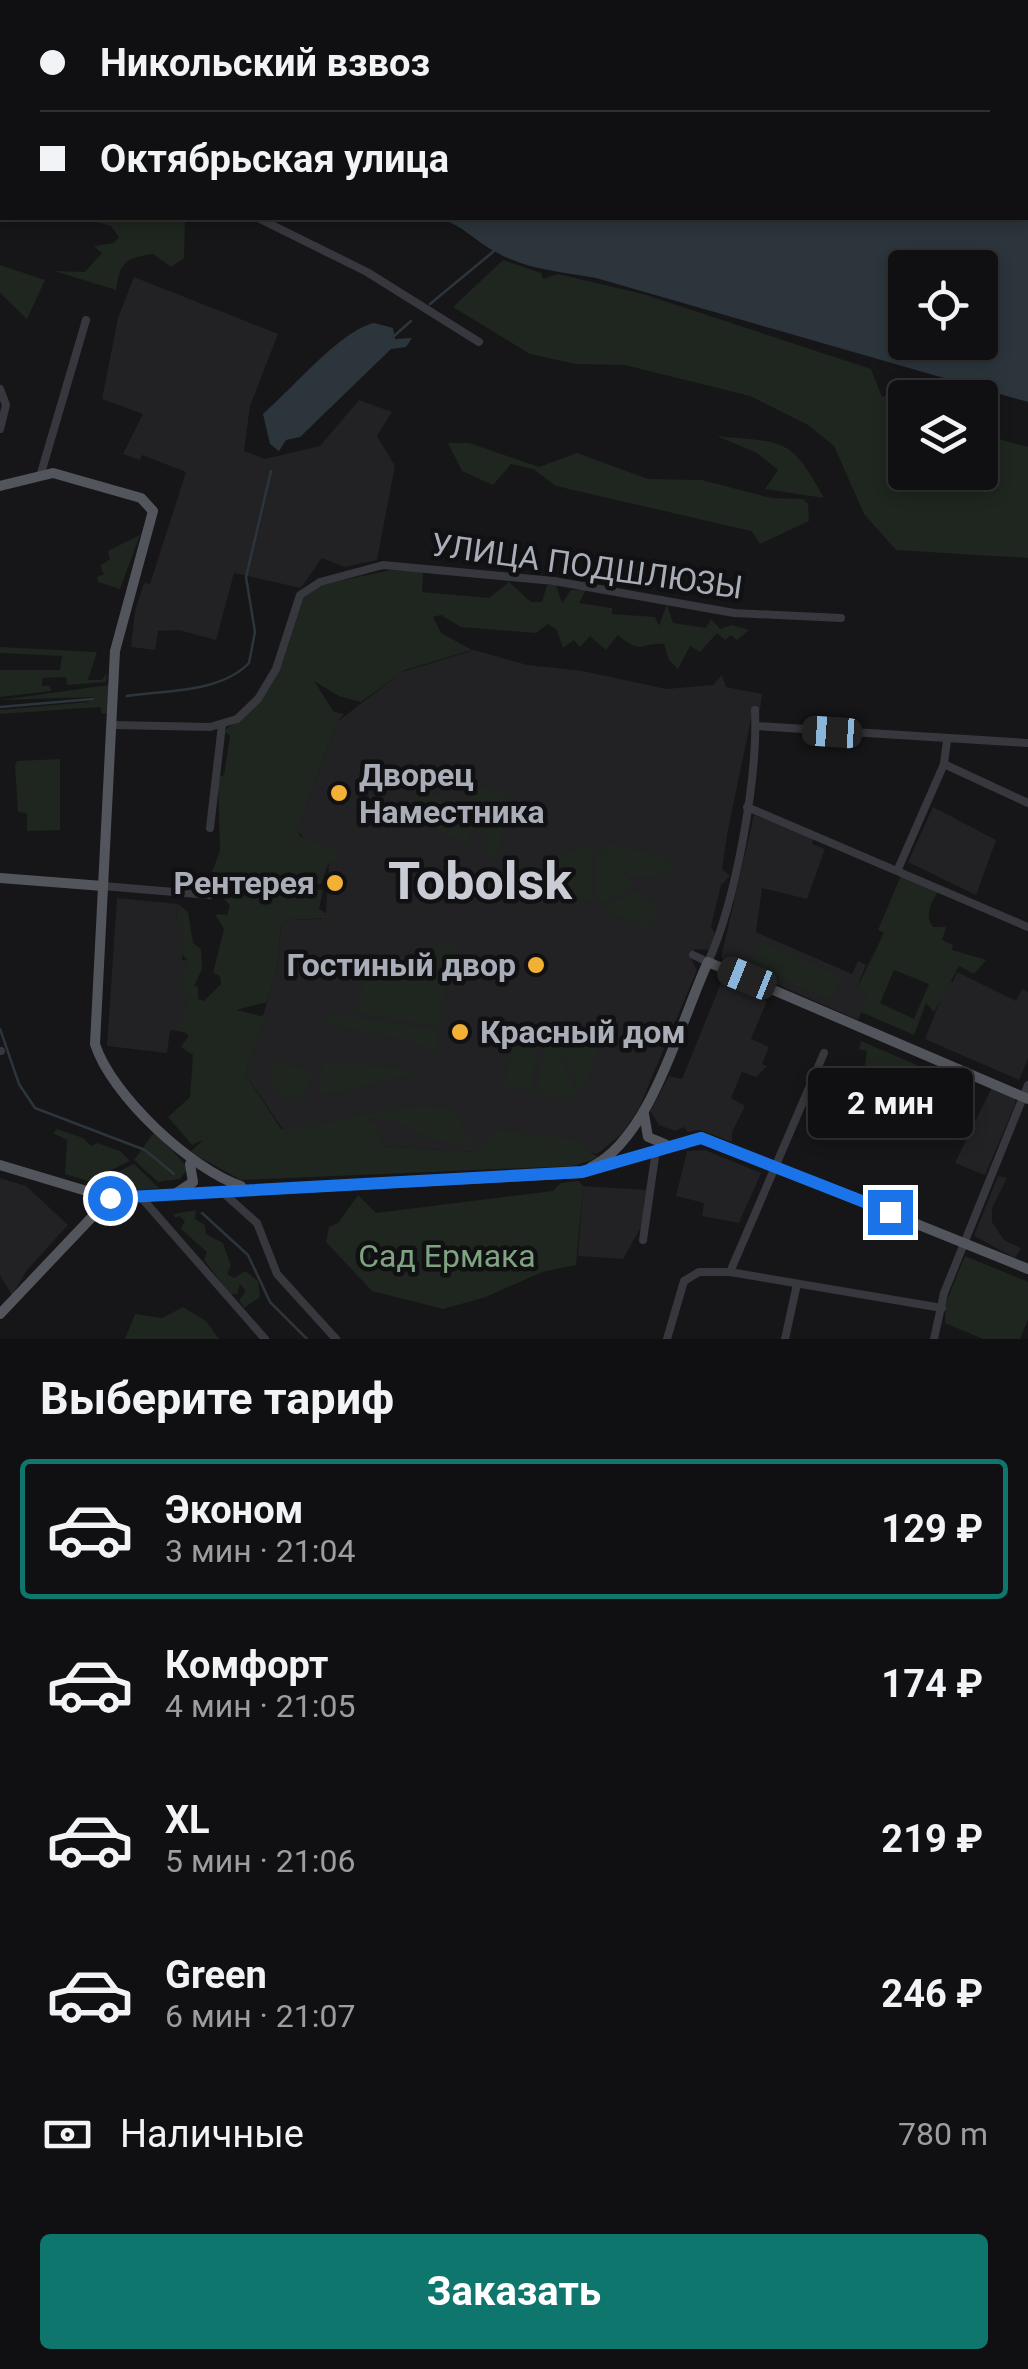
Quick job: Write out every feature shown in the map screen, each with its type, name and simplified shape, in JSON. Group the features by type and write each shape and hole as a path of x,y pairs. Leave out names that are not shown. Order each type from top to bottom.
{"main road":[{"path":"0,486 41,473 60,474 140,498 153,510 115,651 95,1044 116,1080 193,1170 192,1182 172,1194"},
{"path":"0,878 103,886"},
{"path":"1026,1094 708,962 642,1122 648,1137 660,1144 708,1138 1028,1269"},
{"path":"561,1174 604,1159 646,1106"},
{"path":"0,1166 110,1198 561,1174 601,1170 676,1142"},
{"path":"187,1159 250,1188"},
{"path":"0,1314 110,1198"}],"street":[{"path":"262,220 367,272 479,342"},
{"path":"41,473 86,320"},
{"path":"0,429 6,405 1,390"},
{"name":"УЛИЦА ПОДШЛЮЗЫ","path":"222,725 248,711 270,680 300,595 320,582 379,566 554,581 734,613 841,618"},
{"path":"692,956 708,962 723,919 747,807 756,710"},
{"path":"113,720 222,725 210,828"},
{"path":"756,726 1028,743"},
{"path":"898,869 944,764 947,740"},
{"path":"944,764 1028,803"},
{"path":"747,807 1028,927"},
{"path":"103,886 210,895"},
{"path":"730,1272 824,1053"},
{"path":"934,1339 964,1242 1026,1094"},
{"path":"643,1240 656,1150"},
{"path":"220,1190 257,1223 277,1274 336,1339"},
{"path":"140,1196 265,1339"},
{"path":"668,1339 684,1281 699,1272 730,1272 942,1308"},
{"path":"785,1339 797,1284"}],"shaded area":[{"path":"443,220 1028,220 1028,402 998,393 998,380 951,380 596,278 518,262"},
{"path":"134,277 278,334 250,406 244,451 265,459 320,446 359,400 392,412 377,436 395,466 377,560 345,567 322,558 301,588 234,573 216,640 179,630 158,631 155,650 131,647 135,611 144,583 150,584 186,472 142,455 140,460 123,454 143,414 102,399 118,318"},
{"path":"374,323 393,328 395,339 412,338 406,347 391,349 300,437 286,440 279,451 270,444 263,414 332,349"},
{"path":"474,650 527,665 583,671 666,689 713,685 722,675 726,687 762,694 760,710 752,714 727,835 722,869 730,876 721,885 711,926 715,934 709,950 695,949 691,959 697,970 639,1108 622,1134 597,1154 581,1149 477,1152 380,1146 365,1118 284,1131 245,1074 277,970 281,925 290,920 322,919 326,915 329,862 297,831 337,722 402,672"},
{"path":"933,807 996,840 976,895 908,862"},
{"path":"754,815 814,837 812,844 825,849 807,899 762,888 756,932 852,974 858,961 866,965 857,987 869,993 858,1020 756,975 750,965 742,962 745,969 721,958"},
{"path":"117,898 178,904 176,921 183,922 182,960 189,960 187,985 198,987 196,1034 170,1030 167,1053 107,1046"},
{"path":"957,972 1016,1001 1022,989 1028,992 1028,1058 1019,1080 925,1039 948,981 953,982"},
{"path":"721,983 767,1001 751,1039 769,1047 762,1064 767,1066 756,1077 742,1072 731,1098 745,1106 732,1132 732,1142 700,1130 688,1132 684,1127 675,1131 659,1125 650,1111 669,1076 682,1079"},
{"path":"992,1087 1015,1097 1015,1105 985,1175 955,1163"},
{"path":"705,1150 761,1173 739,1223 702,1216 704,1203 676,1196 687,1151"},
{"path":"998,1176 1007,1178 992,1208 992,1222 1004,1240 1021,1248 1015,1258 974,1236"},
{"path":"0,1178 26,1186 68,1225 27,1270 12,1295 0,1275"},
{"path":"583,1186 646,1190 642,1225 623,1259 578,1256"}],"green space":[{"path":"88,220 185,220 184,258 171,267 153,254 136,257 122,267 116,290 54,271 85,272 102,253 94,246 114,243 119,237 111,226"},
{"path":"503,260 541,273 543,279 558,274 643,294 871,369 882,397 888,394 888,490 998,490 998,439 1028,447 1028,558 896,550 864,514 834,446 808,425 750,396 625,365 575,364 530,354 453,307"},
{"path":"0,265 45,280 27,319 0,293"},
{"path":"717,436 783,446 802,463 824,498 765,489 778,470 757,453"},
{"path":"448,443 469,443 539,467 577,453 648,479 702,480 771,498 803,499 808,504 809,521 760,544 751,531 556,486 533,469 511,464 493,485 462,471"},
{"path":"140,535 120,589 98,582 97,577 104,574 100,566 110,559 108,551"},
{"path":"391,570 423,572 422,592 489,598 509,582 531,602 542,602 547,585 556,585 562,603 571,590 586,590 579,603 612,608 612,614 655,617 659,626 667,604 673,623 706,628 711,619 720,629 732,625 749,630 737,640 731,635 725,640 717,633 700,652 690,646 678,669 669,660 664,644 637,647 618,635 606,650 590,636 580,647 574,640 563,648 557,630 548,624 536,633 461,627 441,615 433,617 441,633 472,650 405,670 361,702 339,696 314,681 334,712 344,714 337,722 297,831 300,836 338,851 337,863 329,862 321,884 212,872 220,851 218,777 224,775 230,736 224,731 251,710 275,678 303,596 320,585"},
{"path":"0,647 97,652 88,680 102,680 107,673 106,682 67,685 66,677 42,678 42,686 50,686 51,691 0,697 0,670 60,670 62,656 0,653"},
{"path":"109,685 109,713 102,714 100,707 0,714 0,710 88,702 93,697 0,700"},
{"path":"60,759 60,830 27,831 27,813 18,812 15,765 17,761"},
{"path":"483,788 509,795 498,858 483,851 487,835 471,831 467,844 439,832 413,799 415,789 439,797 455,815 474,791"},
{"path":"598,841 670,859 672,870 648,878 629,875"},
{"path":"585,845 592,847 592,898 587,901 531,871"},
{"path":"596,848 632,881 631,890 601,904 596,902"},
{"path":"901,876 938,892 929,918 933,927 946,927 942,940 953,945 952,950 986,960 974,974 959,966 934,1012 926,1003 914,1035 861,1012 868,993 857,988 884,933 878,930","holes":["894,970 929,984 914,1019 880,1003"]},
{"path":"220,883 323,890 319,909 326,913 325,918 290,920 281,925 277,970 267,1002 236,1010 265,1017 245,1074 281,1129 391,1110 438,1107 458,1112 463,1131 473,1141 443,1142 396,1122 367,1119 378,1127 381,1146 477,1152 493,1130 571,1139 599,1158 572,1166 241,1180 190,1152 203,1140 192,1145 168,1117 190,1097 193,1055 181,1047 189,1036 174,1024 183,1020 190,995 179,984 189,961 182,955 183,922 176,921 178,904 188,912 193,943 201,949 202,969 194,986 198,987 198,999 204,1001 221,984 220,976 213,973 224,929 215,914 227,915 230,906 218,891"},
{"path":"637,891 659,905 649,929 605,910 604,906"},
{"path":"760,941 842,977 830,1000 751,966"},
{"path":"448,943 455,948 438,1026 358,1013 365,968"},
{"path":"330,1013 437,1030 437,1048 433,1051 403,1039 329,1025 325,1029"},
{"path":"541,1025 530,1092 503,1086 513,1044"},
{"path":"547,1026 577,1096 572,1100 537,1093"},
{"path":"550,1026 596,1042 598,1052 581,1095"},
{"path":"861,1041 933,1072 941,1092 936,1097 940,1104 931,1113 927,1111 931,1093 926,1081 909,1083 910,1092 889,1110 878,1110 882,1118 874,1123 856,1111 860,1106 853,1102 863,1078 867,1051 859,1049"},
{"path":"272,1061 312,1071 305,1099 286,1097 272,1081"},
{"path":"323,1061 410,1070 414,1074 324,1095 320,1091"},
{"path":"57,1129 83,1138 91,1146 97,1143 120,1151 130,1161 88,1181 65,1174 67,1140 53,1133"},
{"path":"155,1131 188,1168 180,1179 158,1182 134,1160"},
{"path":"134,1164 159,1188 110,1193 88,1187"},
{"name":"Сад Ермака","path":"579,1181 583,1186 576,1265 542,1272 486,1297 443,1309 372,1291 326,1242 329,1227 338,1223 358,1195 376,1213 553,1191 561,1183"},
{"path":"196,1210 195,1219 205,1225 206,1234 223,1243 231,1266 227,1274 234,1278 245,1271 258,1281 260,1297 244,1308 239,1300 246,1291 240,1284 237,1294 230,1294 204,1260 207,1252 181,1229 185,1221 179,1216 175,1218 174,1214"},
{"path":"965,1256 1028,1282 1028,1319 1020,1339 983,1339 945,1323 946,1302"},
{"path":"183,1307 206,1321 219,1339 125,1339 135,1314 162,1318"}],"waterway":[{"path":"430,304 494,251"},
{"path":"394,336 411,321"},
{"path":"127,696 208,685 237,673 249,663 255,632 246,577 271,471"},
{"path":"0,707 93,699"},
{"path":"0,1029 19,1084 35,1108 145,1150 174,1174"},
{"path":"202,1213 248,1255 270,1302 307,1339"}],"place":[{"name":"Дворец Наместника","path":"339,793"},
{"name":"Рентерея","path":"335,883"},
{"name":"Гостиный двор","path":"536,965"},
{"name":"Красный дом","path":"460,1032"}],"district":[{"name":"Tobolsk","path":"480,881"}],"route":[{"path":"110,1198 582,1172 601,1170 681,1140 708,1138 890,1212"}]}
